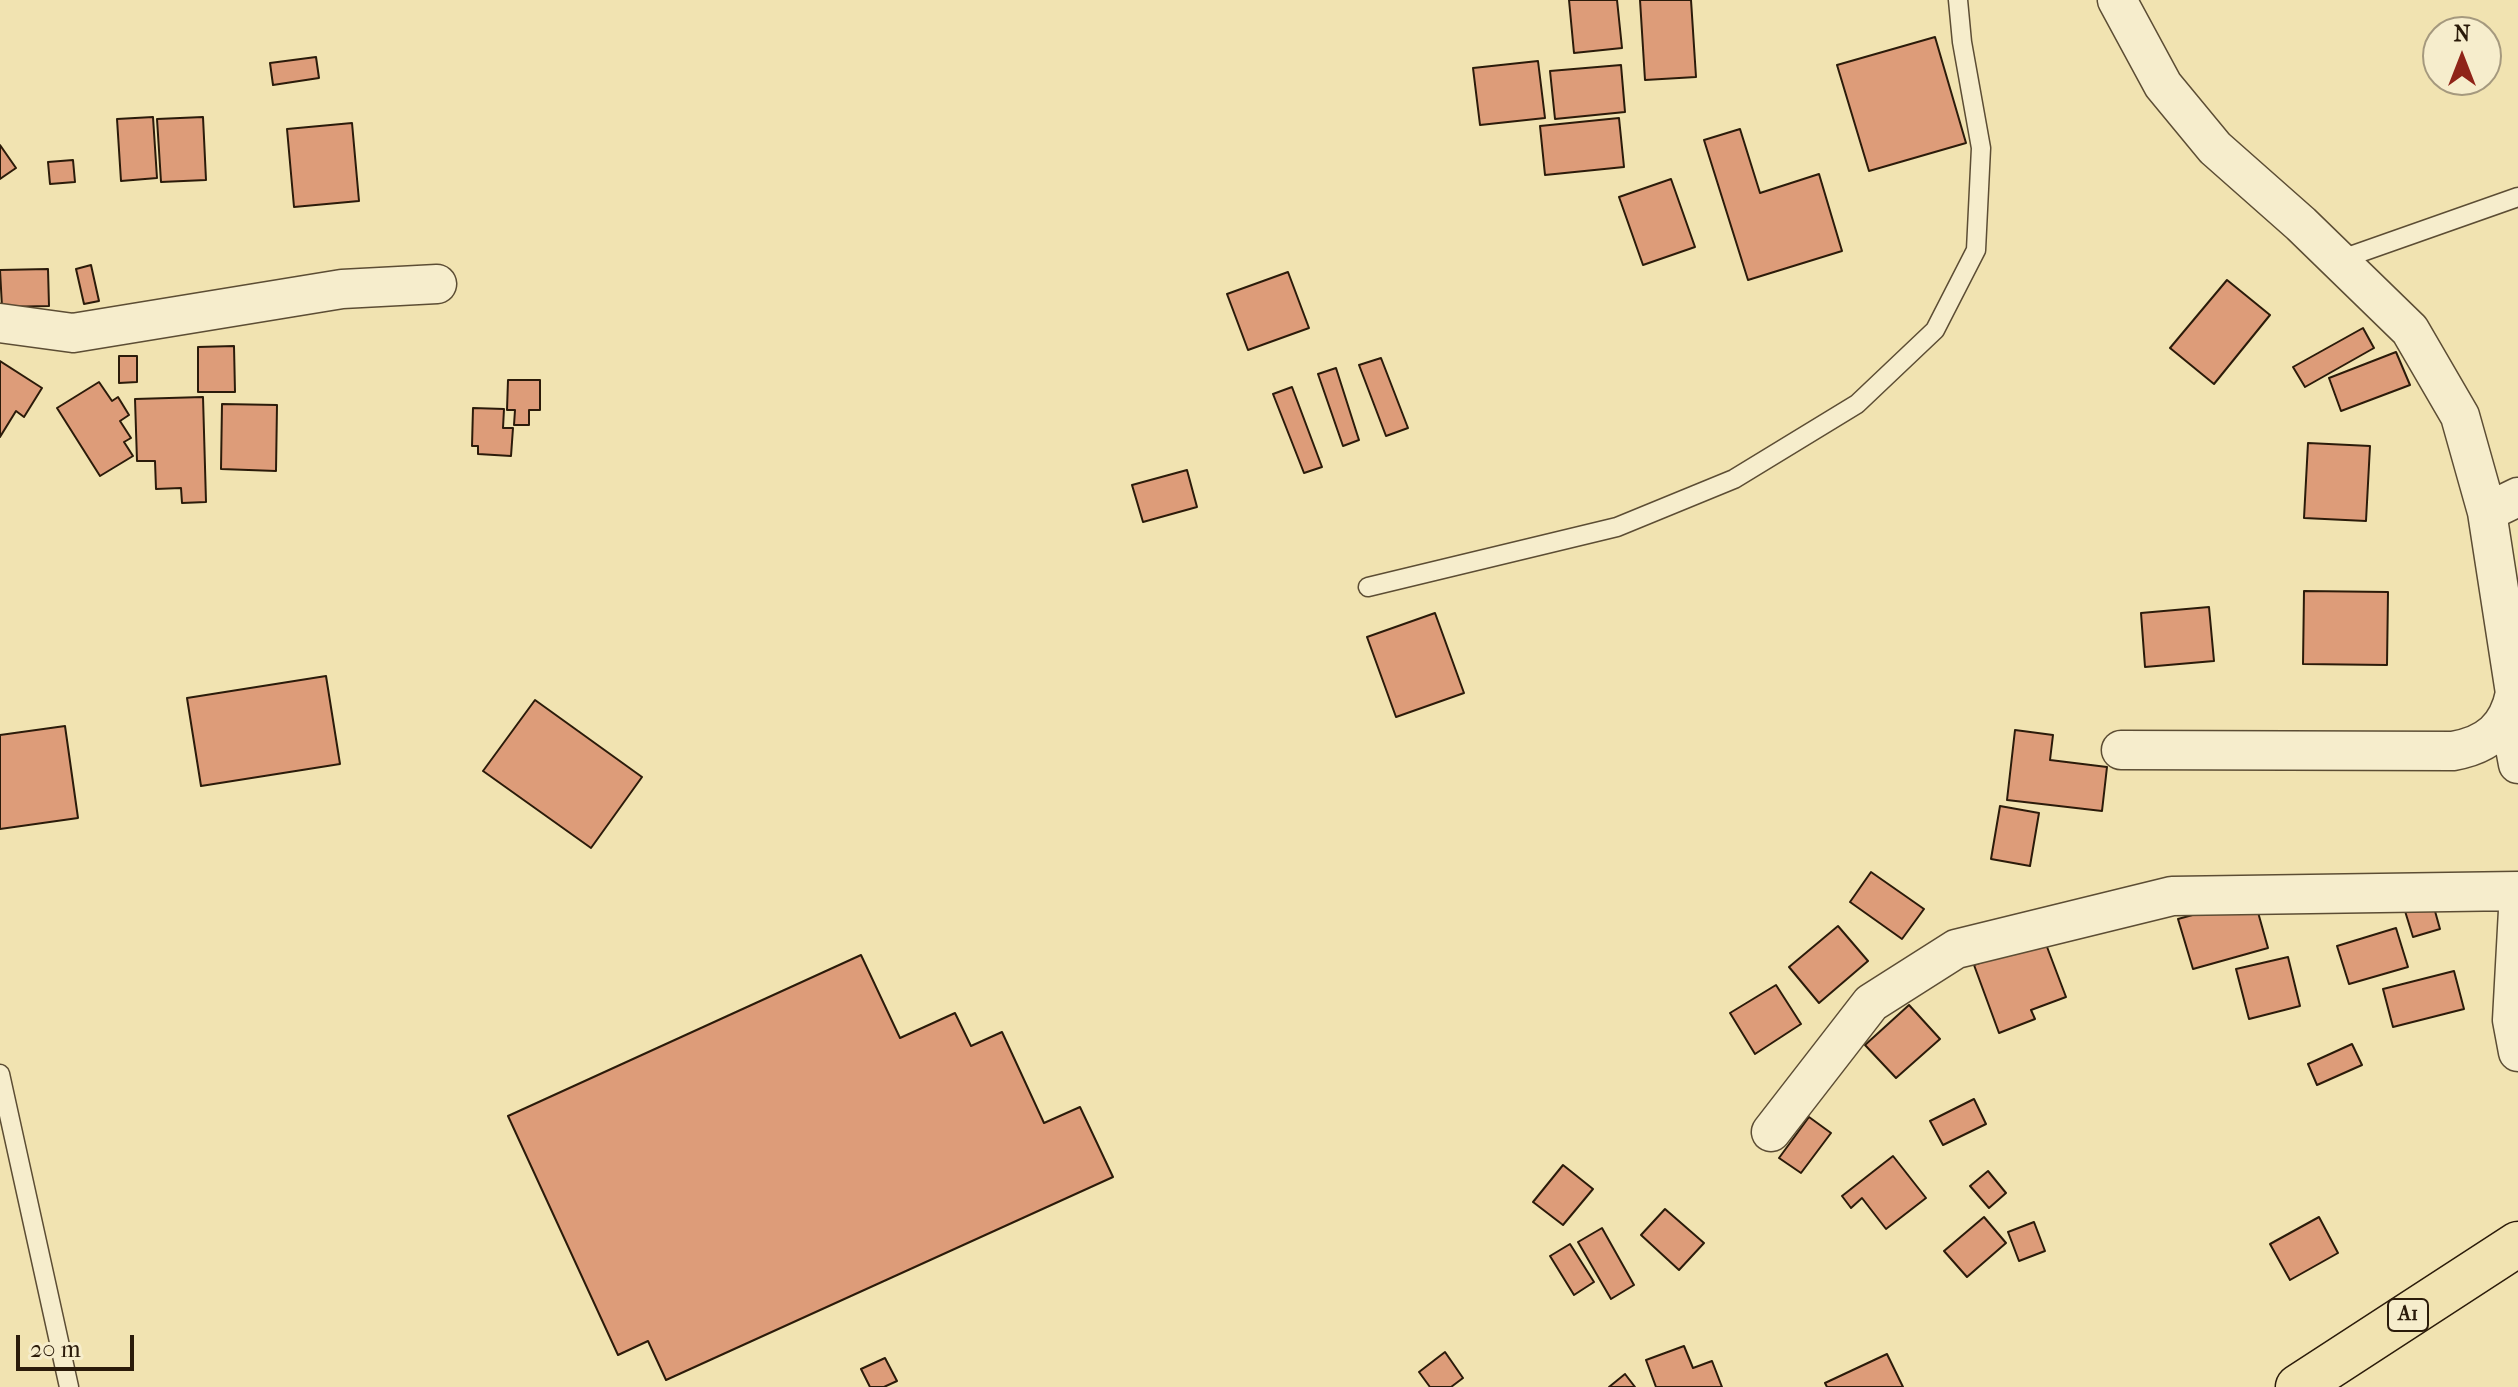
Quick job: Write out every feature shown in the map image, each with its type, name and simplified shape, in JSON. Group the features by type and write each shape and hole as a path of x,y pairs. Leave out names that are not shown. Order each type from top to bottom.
{"main road":[{"name":"A1","path":"2298,1387 2518,1244"}],"street":[{"path":"2117,0 2163,85 2215,148 2339,260 2410,330 2460,416 2502,504 2515,693 2511,711 2502,727 2488,740 2453,751 2121,750"},
{"path":"0,323 73,333 342,289 437,284"},
{"path":"2502,727 2515,748 2518,764"},
{"path":"1771,1132 1871,1003 1956,949 2172,896 2518,891"},
{"path":"2518,910 2512,1020 2518,1052"}],"lane":[{"path":"1368,587 1617,527 1734,479 1857,404 1935,330 1976,250 1981,148 1962,42 1958,0"},
{"path":"2339,260 2518,197"},
{"path":"0,1074 69,1387"}],"building":[{"path":"1569,0 1617,0 1622,48 1574,53"},
{"path":"1640,0 1691,0 1696,77 1645,80"},
{"path":"1935,37 1966,143 1869,171 1837,65"},
{"path":"316,57 319,78 273,85 270,63"},
{"path":"1538,61 1545,118 1480,125 1473,68"},
{"path":"1621,65 1625,112 1555,119 1550,71"},
{"path":"153,117 157,178 121,181 117,119"},
{"path":"203,117 206,180 161,182 157,119"},
{"path":"1619,118 1624,167 1545,175 1540,126"},
{"path":"352,123 359,201 294,207 287,129"},
{"path":"1740,129 1760,193 1819,174 1842,251 1748,280 1704,140"},
{"path":"0,145 16,168 0,179"},
{"path":"73,160 75,182 50,184 48,162"},
{"path":"1671,179 1695,247 1643,265 1619,197"},
{"path":"91,265 99,301 84,304 76,269"},
{"path":"48,269 49,306 2,307 0,270"},
{"path":"1288,272 1309,328 1248,350 1227,294"},
{"path":"2227,280 2270,315 2214,384 2170,348"},
{"path":"2363,328 2374,348 2305,387 2293,367"},
{"path":"234,346 235,392 198,392 198,347"},
{"path":"2396,352 2410,385 2341,411 2329,378"},
{"path":"119,356 137,356 137,382 119,383"},
{"path":"1381,358 1408,428 1386,436 1359,365"},
{"path":"0,361 42,388 24,417 16,411 0,437"},
{"path":"1336,368 1359,440 1343,446 1318,374"},
{"path":"508,380 540,380 540,410 529,410 529,425 514,425 515,410 507,410"},
{"path":"99,382 112,401 118,397 129,415 120,421 131,438 124,442 133,456 100,476 57,408"},
{"path":"1292,387 1322,467 1304,473 1273,394"},
{"path":"203,397 206,502 182,503 181,488 156,489 155,461 137,461 135,399"},
{"path":"222,404 277,405 276,471 221,469"},
{"path":"473,408 504,409 503,428 513,428 511,456 478,454 478,446 472,446"},
{"path":"2308,443 2370,446 2366,521 2304,518"},
{"path":"1187,470 1197,507 1143,522 1132,485"},
{"path":"2304,591 2388,592 2387,665 2303,664"},
{"path":"2209,607 2214,661 2145,667 2141,613"},
{"path":"1435,613 1464,693 1396,717 1367,637"},
{"path":"326,676 340,764 201,786 187,698"},
{"path":"535,700 642,777 591,848 483,771"},
{"path":"65,726 78,818 0,829 0,735"},
{"path":"2015,730 2053,735 2050,760 2107,767 2102,811 2007,800"},
{"path":"2000,806 2039,813 2030,866 1991,859"},
{"path":"1871,872 1924,909 1902,939 1850,902"},
{"path":"2254,898 2268,948 2193,969 2178,919"},
{"path":"2433,904 2440,929 2413,937 2405,911"},
{"path":"1838,926 1868,961 1819,1003 1789,967"},
{"path":"2396,928 2408,967 2349,984 2337,946"},
{"path":"2044,939 2066,997 2031,1010 2035,1019 1999,1033 1974,965"},
{"path":"861,955 900,1038 955,1013 971,1046 1002,1032 1044,1123 1080,1107 1113,1177 666,1380 648,1341 618,1355 508,1116"},
{"path":"2288,957 2300,1006 2249,1019 2236,969"},
{"path":"2454,971 2464,1009 2393,1027 2383,989"},
{"path":"1776,985 1801,1024 1755,1054 1730,1013"},
{"path":"1909,1005 1940,1039 1896,1078 1865,1045"},
{"path":"2352,1044 2362,1065 2317,1085 2308,1064"},
{"path":"1974,1099 1986,1124 1943,1145 1930,1121"},
{"path":"1809,1117 1831,1133 1801,1173 1779,1158"},
{"path":"1893,1156 1926,1198 1886,1229 1862,1198 1851,1208 1842,1196"},
{"path":"1563,1165 1593,1189 1563,1225 1533,1202"},
{"path":"1988,1171 2006,1193 1989,1208 1970,1186"},
{"path":"1665,1209 1704,1243 1679,1270 1641,1235"},
{"path":"1984,1217 2006,1243 1967,1277 1944,1251"},
{"path":"2319,1217 2338,1253 2290,1280 2270,1244"},
{"path":"2034,1222 2045,1251 2019,1261 2008,1232"},
{"path":"1602,1228 1634,1285 1611,1299 1578,1242"},
{"path":"1570,1244 1594,1282 1574,1295 1550,1256"},
{"path":"1684,1346 1693,1368 1712,1361 1722,1387 1656,1387 1646,1360"},
{"path":"1445,1352 1463,1378 1451,1387 1430,1387 1419,1372"},
{"path":"1887,1354 1903,1387 1827,1387 1825,1383"},
{"path":"885,1358 897,1381 884,1387 870,1387 861,1369"},
{"path":"1625,1374 1635,1387 1609,1387"}]}
